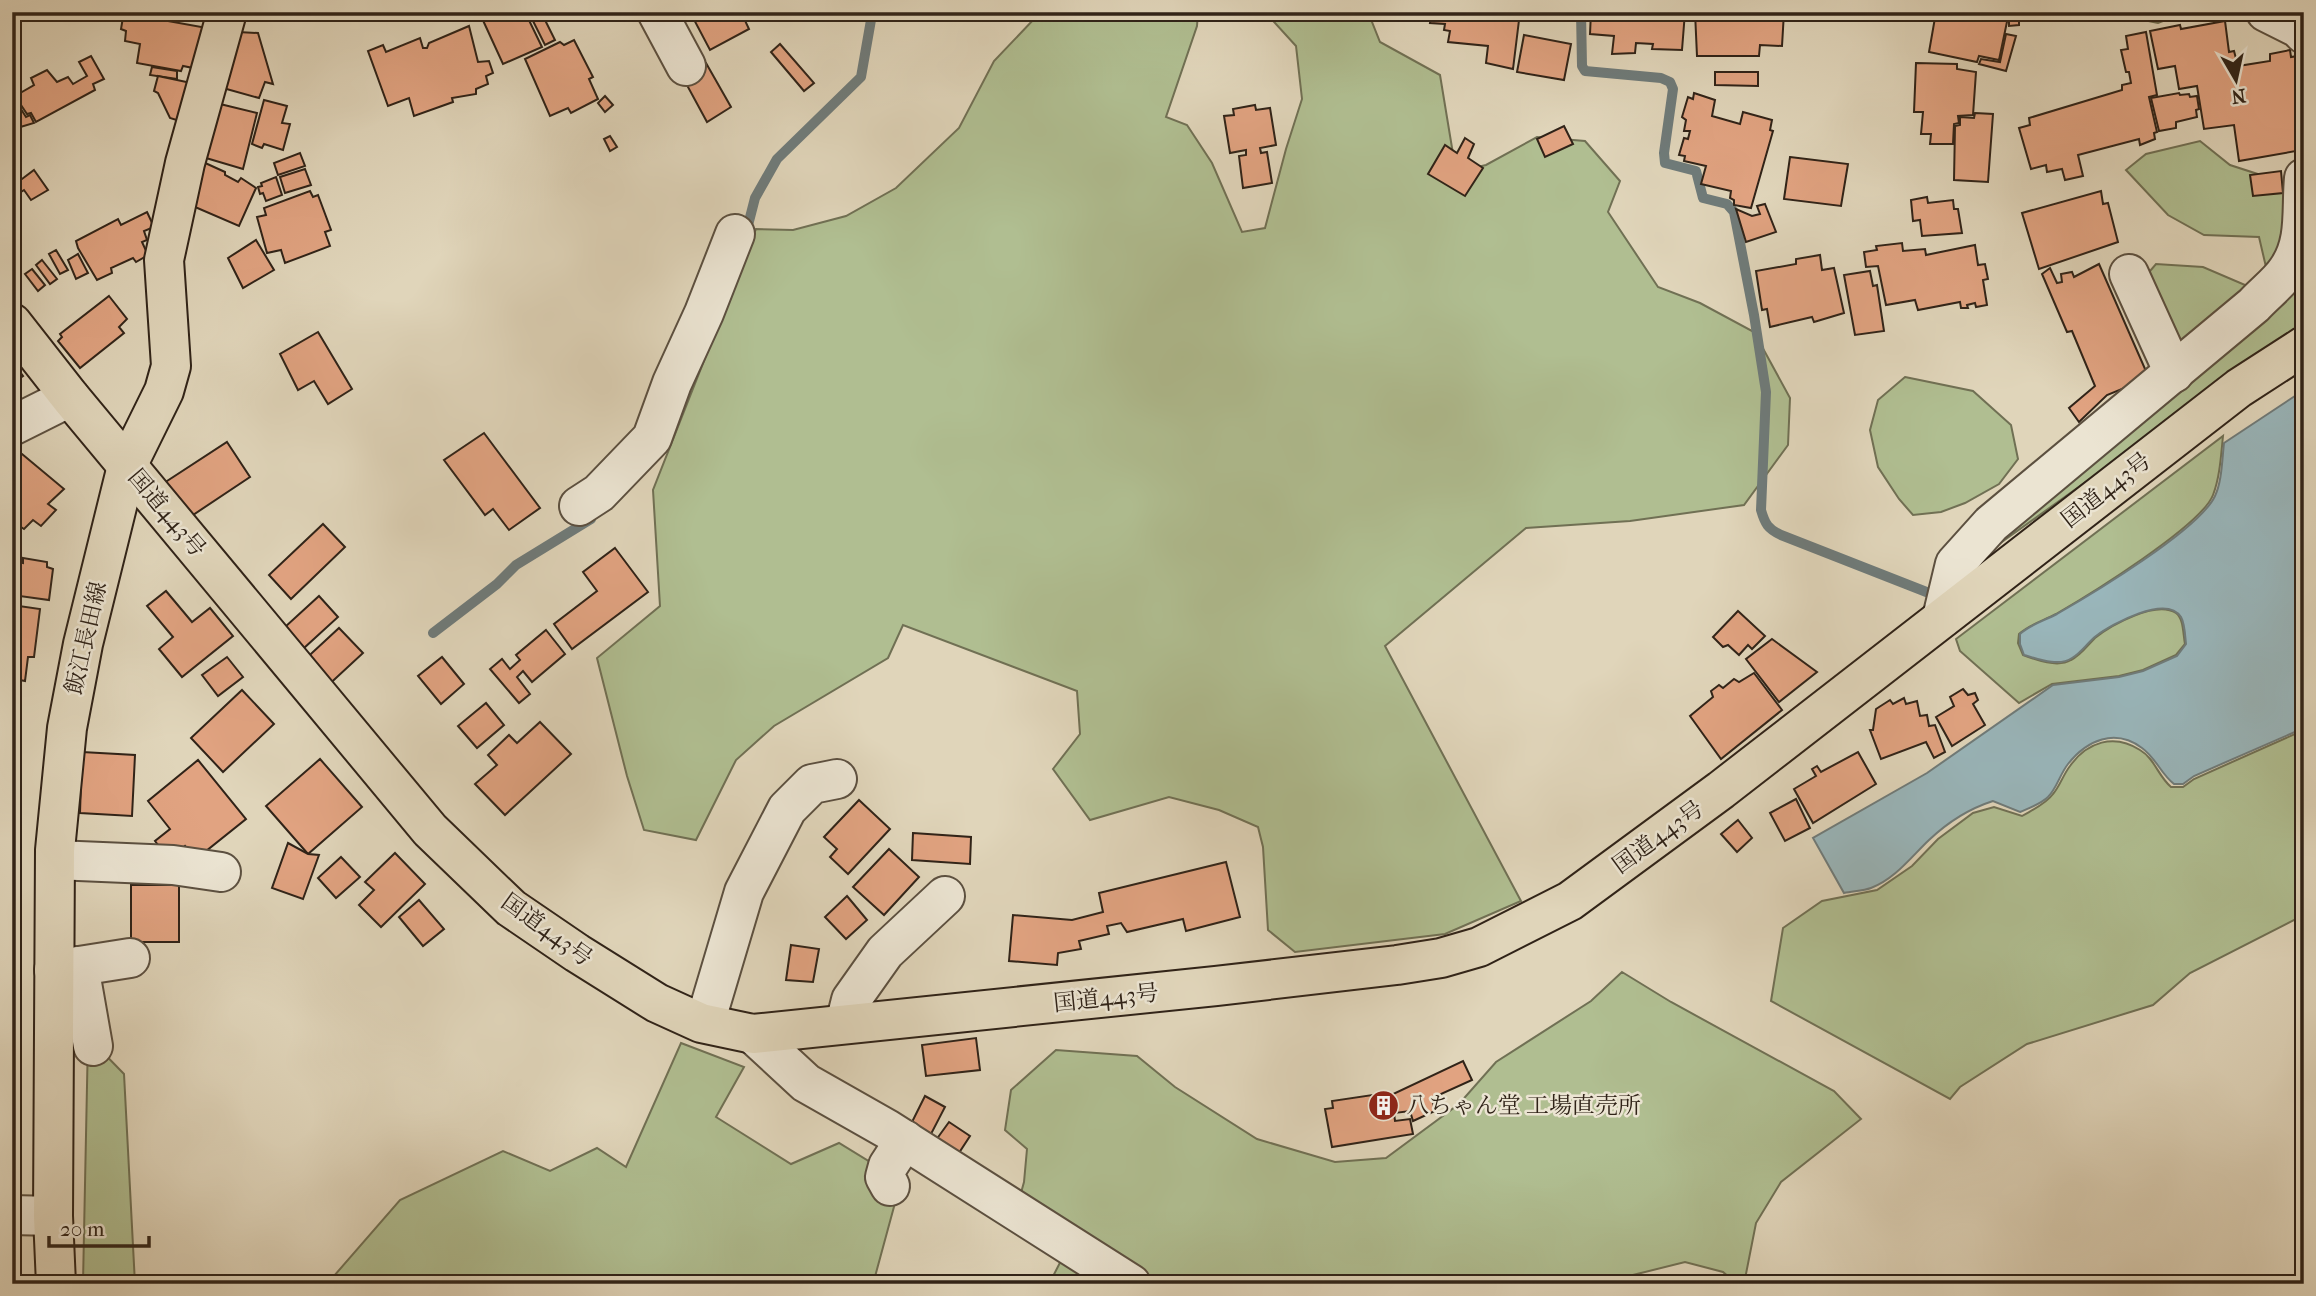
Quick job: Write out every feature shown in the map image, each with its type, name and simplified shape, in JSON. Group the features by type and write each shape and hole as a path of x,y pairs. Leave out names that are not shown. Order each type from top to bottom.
{"main road":[{"name":"飯江長田線","path":"56,1284 53,1216 67,968 55,860 67,728 83,644 127,466 164,391 172,366 164,260 184,163 227,12"},
{"name":"国道443号","path":"12,323 70,397 430,830 511,908 576,953 657,1003 705,1023 753,1034 1384,967 1441,958 1479,947 1570,901 1721,790 2239,388 2304,346"}],"street":[{"path":"657,12 687,66"},
{"path":"2266,12 2298,28 2304,34"},
{"path":"1942,618 1955,564 1991,524 2254,305 2288,269 2300,243 2304,178"},
{"path":"579,506 599,493 652,438 672,383 705,313 735,234"},
{"path":"2129,274 2174,373"},
{"path":"12,426 70,397"},
{"path":"705,1023 744,892 787,809 811,784 837,779"},
{"path":"55,860 173,864 221,872"},
{"path":"845,1024 851,1000 885,952 944,896"},
{"path":"93,1046 67,968 130,958"},
{"path":"753,1034 806,1083 905,1140 1131,1284"},
{"path":"890,1186 885,1177 888,1167 905,1140"},
{"path":"12,1215 53,1216"}],"green space":[{"path":"1036,12 1198,12 1197,26 1166,117 1187,125 1212,163 1242,232 1265,228 1302,99 1296,46 1265,12 1368,12 1380,42 1440,75 1456,172 1486,165 1537,137 1585,141 1620,181 1608,212 1658,287 1700,303 1754,332 1790,398 1788,445 1744,505 1630,521 1526,528 1385,646 1521,901 1445,934 1295,952 1268,930 1263,847 1258,827 1219,810 1169,797 1090,820 1053,769 1080,734 1077,691 903,625 888,658 774,726 736,760 696,840 644,830 627,776 597,658 660,606 653,490 756,229 793,230 846,216 896,188 959,128 994,61 1035,18"},
{"path":"2104,12 2182,12 2158,23"},
{"path":"2200,141 2230,165 2270,178 2304,207 2304,326 1985,554 2169,385 2132,292 2156,264 2203,267 2273,297 2259,237 2204,235 2168,215 2126,170 2146,154"},
{"path":"1905,377 1973,391 2011,425 2018,459 1999,484 1965,503 1941,512 1913,515 1878,467 1870,430 1878,400"},
{"path":"2223,436 2215,488 2204,508 2167,541 2117,576 2023,631 2019,634 2018,643 2023,655 2047,662 2066,662 2078,656 2095,638 2122,621 2146,612 2167,610 2179,616 2183,627 2185,644 2176,655 2143,670 2119,676 2052,684 2019,703 1960,651 1956,639"},
{"path":"2304,730 2304,915 2190,973 2153,1005 2027,1044 1960,1087 1950,1099 1771,1001 1783,928 1822,901 1877,890 1912,866 1938,839 1973,813 1994,807 2022,816 2043,804 2058,788 2077,758 2093,746 2111,741 2130,745 2149,758 2171,787 2183,787 2194,779"},
{"path":"1622,972 1671,1002 1834,1091 1861,1119 1781,1182 1756,1223 1744,1284 1737,1284 1723,1272 1685,1262 1625,1277 1618,1284 1147,1284 1019,1200 1024,1182 1027,1149 1005,1130 1011,1090 1056,1050 1137,1056 1175,1087 1257,1139 1335,1162 1386,1158 1459,1104 1496,1062 1591,1001"},
{"path":"88,1037 124,1074 135,1284 83,1283"},
{"path":"681,1043 744,1067 716,1117 791,1164 839,1143 901,1181 873,1284 327,1284 400,1200 503,1151 550,1171 597,1148 626,1167"},
{"path":"1065,1253 1114,1284 1049,1284"}],"water":[{"path":"2304,390 2304,728 2194,776 2183,784 2174,784 2147,752 2132,742 2112,738 2093,743 2065,768 2051,793 2042,802 2020,812 1993,801 1975,808 1943,827 1888,879 1868,889 1844,893 1813,838 1927,773 2053,685 2119,677 2143,671 2177,656 2186,644 2183,623 2174,611 2164,609 2139,613 2114,625 2096,636 2067,661 2048,661 2024,655 2020,634 2118,577 2188,526 2215,496 2224,443"}],"building":[{"path":"487,12 525,12 542,47 503,64 481,16"},
{"path":"690,12 741,12 749,29 710,50"},
{"path":"1432,12 1520,12 1513,69 1486,63 1488,46 1448,42 1450,31 1444,30 1445,24 1430,23"},
{"path":"1591,12 1685,12 1682,50 1652,49 1653,44 1636,43 1635,53 1612,54 1614,36 1590,34"},
{"path":"1695,12 1784,12 1782,46 1760,45 1759,56 1697,56"},
{"path":"1936,12 1991,12 2008,17 1999,60 1979,56 1977,62 1929,52"},
{"path":"2001,12 2019,12 2019,25 2009,26 2009,15"},
{"path":"129,14 207,28 198,69 183,66 181,71 137,63 140,44 125,41 126,31 121,29 123,17"},
{"path":"543,16 555,40 545,45 533,21"},
{"path":"2225,21 2229,52 2234,51 2238,66 2270,61 2270,54 2290,50 2291,57 2304,55 2304,142 2296,144 2296,151 2239,161 2234,125 2204,129 2197,86 2179,89 2175,66 2158,69 2150,31 2180,25 2181,29"},
{"path":"469,26 478,62 489,61 493,73 486,76 488,84 476,89 476,94 452,98 453,102 414,116 409,98 388,106 368,51 383,45 386,52 420,38 423,48 427,48 429,43"},
{"path":"238,32 258,33 273,84 265,82 259,98 223,88"},
{"path":"2146,32 2157,95 2149,97 2157,132 2154,133 2155,139 2140,145 2139,139 2078,155 2083,176 2065,180 2062,169 2047,172 2046,165 2031,169 2019,128 2030,125 2029,118 2122,90 2122,85 2131,83 2121,50 2128,49 2126,36"},
{"path":"2006,34 2016,36 2006,71 1979,64 1981,59 2000,62"},
{"path":"1524,35 1571,44 1564,80 1517,72"},
{"path":"574,40 593,77 589,79 598,99 571,113 568,108 550,116 525,59 560,42 564,45"},
{"path":"780,44 814,83 804,91 771,52"},
{"path":"91,56 104,79 93,84 95,90 36,122 31,113 27,114 15,96 34,85 31,78 47,70 57,82 68,77 73,84 87,76 79,62"},
{"path":"706,63 731,107 707,122 682,76"},
{"path":"1916,63 1957,64 1957,69 1976,72 1973,115 1958,116 1959,123 1954,124 1953,144 1930,144 1931,134 1921,134 1923,112 1914,112"},
{"path":"152,67 177,71 177,79 150,75"},
{"path":"1715,72 1758,72 1758,86 1715,85"},
{"path":"158,76 196,84 186,123 170,118 158,93 154,91"},
{"path":"1694,93 1715,100 1712,116 1740,124 1743,112 1772,120 1770,130 1773,131 1751,208 1734,205 1734,200 1730,198 1731,191 1701,184 1706,166 1684,161 1685,156 1679,155 1684,138 1688,139 1690,131 1684,131 1686,120 1682,117 1688,97 1693,99"},
{"path":"2189,94 2190,97 2197,96 2197,117 2176,122 2176,128 2159,131 2151,98"},
{"path":"12,95 26,117 30,115 34,123 17,128 12,120"},
{"path":"605,96 613,105 605,112 598,103"},
{"path":"264,100 287,106 282,123 290,124 283,150 264,144 262,148 252,144"},
{"path":"220,104 257,113 243,169 206,158"},
{"path":"1255,105 1256,110 1270,108 1276,145 1260,148 1261,153 1267,152 1272,183 1243,188 1239,156 1246,155 1246,150 1230,153 1224,116 1234,115 1233,109"},
{"path":"1975,113 1993,114 1988,182 1954,180 1955,126 1960,125 1960,117 1974,118"},
{"path":"1564,126 1573,144 1545,157 1537,139"},
{"path":"610,136 617,147 610,151 604,139"},
{"path":"1465,138 1474,144 1468,158 1483,168 1465,196 1428,174 1445,145 1457,153"},
{"path":"300,153 305,166 278,175 274,163"},
{"path":"1790,157 1848,164 1841,206 1784,199"},
{"path":"203,162 225,172 225,175 238,182 241,178 256,188 239,226 195,207 193,198"},
{"path":"305,169 311,185 285,193 280,177"},
{"path":"34,170 48,190 31,200 24,190 12,198 12,175 18,182"},
{"path":"2281,171 2283,193 2253,196 2250,175"},
{"path":"276,177 282,195 266,201 258,187"},
{"path":"310,191 313,197 318,195 331,230 325,232 330,246 285,263 281,250 267,253 257,217 266,215 264,208"},
{"path":"2101,191 2103,204 2108,203 2118,242 2039,269 2022,213"},
{"path":"1927,197 1928,203 1953,200 1954,209 1958,209 1962,233 1922,236 1920,220 1913,221 1911,200"},
{"path":"1765,204 1776,232 1746,242 1736,209 1752,216 1760,214 1757,206"},
{"path":"147,212 154,227 144,231 147,240 142,242 148,255 136,262 133,258 111,268 112,273 97,280 76,241 118,219 121,225"},
{"path":"256,240 274,270 243,288 228,258"},
{"path":"1902,243 1903,251 1925,249 1926,255 1975,245 1978,265 1985,264 1988,279 1983,280 1987,305 1976,307 1975,303 1967,305 1968,308 1961,308 1960,302 1918,310 1915,300 1886,305 1878,266 1866,267 1864,252 1877,250 1876,246"},
{"path":"56,250 68,270 60,274 49,254"},
{"path":"78,254 88,273 76,279 68,260"},
{"path":"1820,255 1822,270 1834,268 1844,313 1814,322 1812,317 1770,327 1767,309 1762,310 1756,271 1796,264 1796,259"},
{"path":"42,260 57,279 50,284 36,265"},
{"path":"2099,264 2149,378 2107,395 2079,422 2069,408 2095,386 2072,331 2067,332 2042,274 2050,268 2057,283 2062,282 2061,274 2072,272 2074,277"},
{"path":"32,269 45,285 38,291 25,274"},
{"path":"1870,271 1873,286 1877,285 1884,331 1855,335 1844,275"},
{"path":"109,296 127,319 119,327 124,333 80,368 58,341 62,337 60,334"},
{"path":"318,332 352,389 328,404 314,381 298,390 280,354"},
{"path":"12,361 23,376 12,384"},
{"path":"484,433 540,508 509,530 493,509 485,515 444,460"},
{"path":"227,442 250,477 187,519 164,483"},
{"path":"22,454 64,489 48,504 56,510 41,526 33,520 24,529 12,521 12,464"},
{"path":"323,524 345,547 291,599 269,575"},
{"path":"615,548 648,592 572,649 554,624 597,591 583,572"},
{"path":"23,558 47,562 47,567 53,569 49,600 12,595 12,561 23,563"},
{"path":"166,591 192,622 210,608 233,636 182,677 159,649 173,637 147,606"},
{"path":"319,596 338,617 304,648 285,627"},
{"path":"12,605 40,609 34,657 28,657 25,681 15,679 15,683 12,683"},
{"path":"1738,611 1765,636 1752,649 1748,645 1739,655 1728,645 1723,647 1713,637"},
{"path":"339,628 363,653 323,690 300,664"},
{"path":"546,630 565,654 532,682 523,671 517,677 530,694 519,703 490,669 502,659 510,669 520,660 516,655"},
{"path":"1772,639 1817,672 1779,702 1746,659"},
{"path":"227,657 243,677 218,696 202,675"},
{"path":"442,657 464,684 441,704 418,676"},
{"path":"1754,673 1782,710 1721,759 1690,716 1713,697 1711,691 1719,685 1723,688 1734,679 1739,682"},
{"path":"1963,689 1968,695 1975,693 1978,700 1973,704 1985,725 1952,746 1936,717 1954,706 1950,697"},
{"path":"242,690 274,724 223,772 191,738"},
{"path":"1904,698 1906,704 1917,701 1920,716 1927,715 1929,726 1935,725 1945,752 1934,758 1926,742 1881,759 1870,730 1873,730 1876,709 1890,700 1893,704"},
{"path":"486,703 504,725 477,748 458,726"},
{"path":"12,706 17,707 14,735 12,735"},
{"path":"540,722 571,754 505,815 475,784 497,765 488,755 509,735 517,743"},
{"path":"82,752 135,755 132,816 80,813"},
{"path":"1858,752 1876,784 1813,823 1794,789 1816,776 1812,769 1817,766 1821,772"},
{"path":"320,759 362,807 308,854 266,806"},
{"path":"198,760 246,819 196,859 185,846 169,859 155,841 170,829 148,801"},
{"path":"1796,799 1810,828 1785,841 1770,813"},
{"path":"859,800 890,829 848,874 830,857 837,849 824,837"},
{"path":"1738,820 1752,838 1737,852 1721,834"},
{"path":"913,833 971,837 970,864 912,860"},
{"path":"288,843 308,854 319,855 303,899 272,888"},
{"path":"889,849 919,877 884,915 853,887"},
{"path":"395,853 425,884 381,927 359,905 374,890 365,882"},
{"path":"341,857 360,877 336,898 318,878"},
{"path":"1226,862 1240,917 1186,931 1183,919 1127,932 1121,923 1107,926 1109,934 1079,941 1081,949 1058,953 1057,965 1009,961 1013,915 1072,920 1103,912 1099,893"},
{"path":"131,885 179,885 179,942 131,942"},
{"path":"847,896 867,920 846,939 825,917"},
{"path":"419,900 444,929 423,946 399,917"},
{"path":"791,945 819,949 813,982 786,980"},
{"path":"976,1038 980,1070 926,1076 922,1045"},
{"name":"八ちゃん堂 工場直売所","path":"1463,1061 1472,1080 1432,1098 1435,1111 1413,1121 1410,1111 1394,1113 1395,1121 1410,1119 1413,1134 1332,1147 1325,1109 1333,1108 1332,1101 1379,1094 1380,1097 1387,1097"},
{"path":"925,1096 945,1107 931,1134 911,1124"},
{"path":"949,1122 970,1136 953,1162 931,1147"}],"waterway":[{"path":"746,233 755,198 777,159 861,77 871,20 876,12"},
{"path":"1581,12 1582,66 1585,71 1661,78 1670,82 1673,89 1665,163 1696,171 1703,198 1727,204 1734,212 1766,392 1761,510 1766,522 1781,535 1929,593"},
{"path":"433,633 497,584 516,565 591,519"}],"place":[{"name":"八ちゃん堂 工場直売所","path":"1383,1105"}]}
